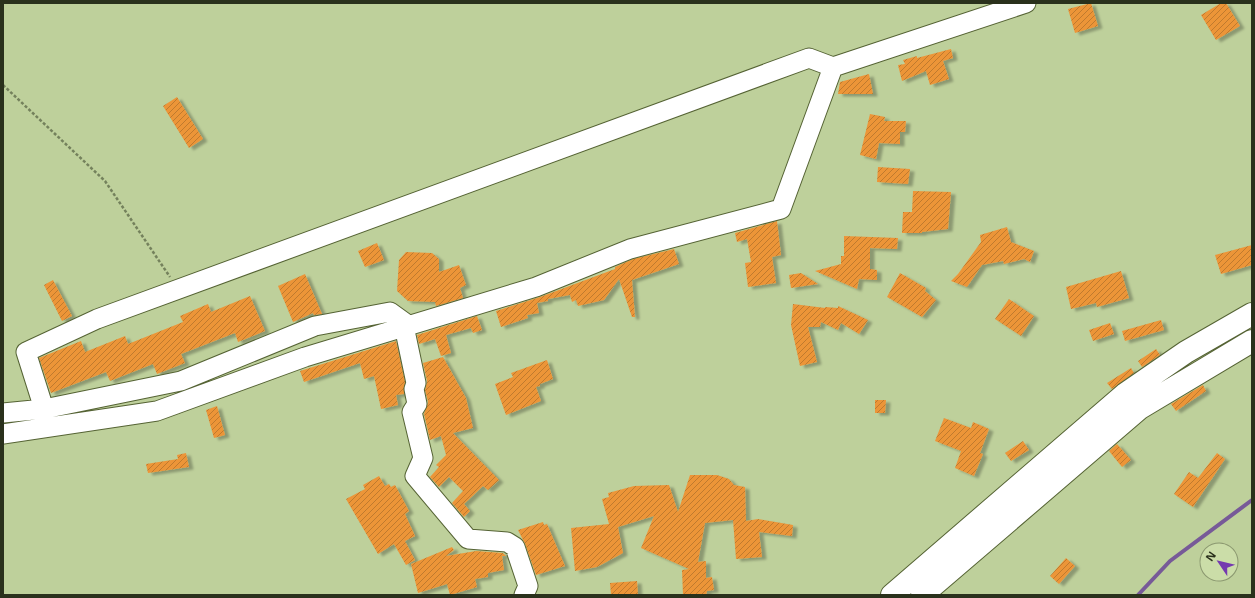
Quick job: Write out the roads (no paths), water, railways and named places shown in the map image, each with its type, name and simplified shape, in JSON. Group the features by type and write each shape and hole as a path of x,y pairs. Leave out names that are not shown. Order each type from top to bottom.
{"main road":[{"path":"892,595 1126,394 1186,352 1252,314"},
{"path":"922,595 1140,408 1252,341"}],"street":[{"path":"44,409 26,352 97,319 809,58 833,67 1026,3"},
{"path":"3,434 157,411 305,357 536,287 630,249 782,209 833,67"},
{"path":"3,413 44,409 181,381 315,326 390,312 406,326 416,383 414,389 417,404 412,412 423,458 415,476 468,539 507,542 515,547 528,586 524,595"}],"waterway":[{"path":"1138,595 1170,561 1252,500"}]}
